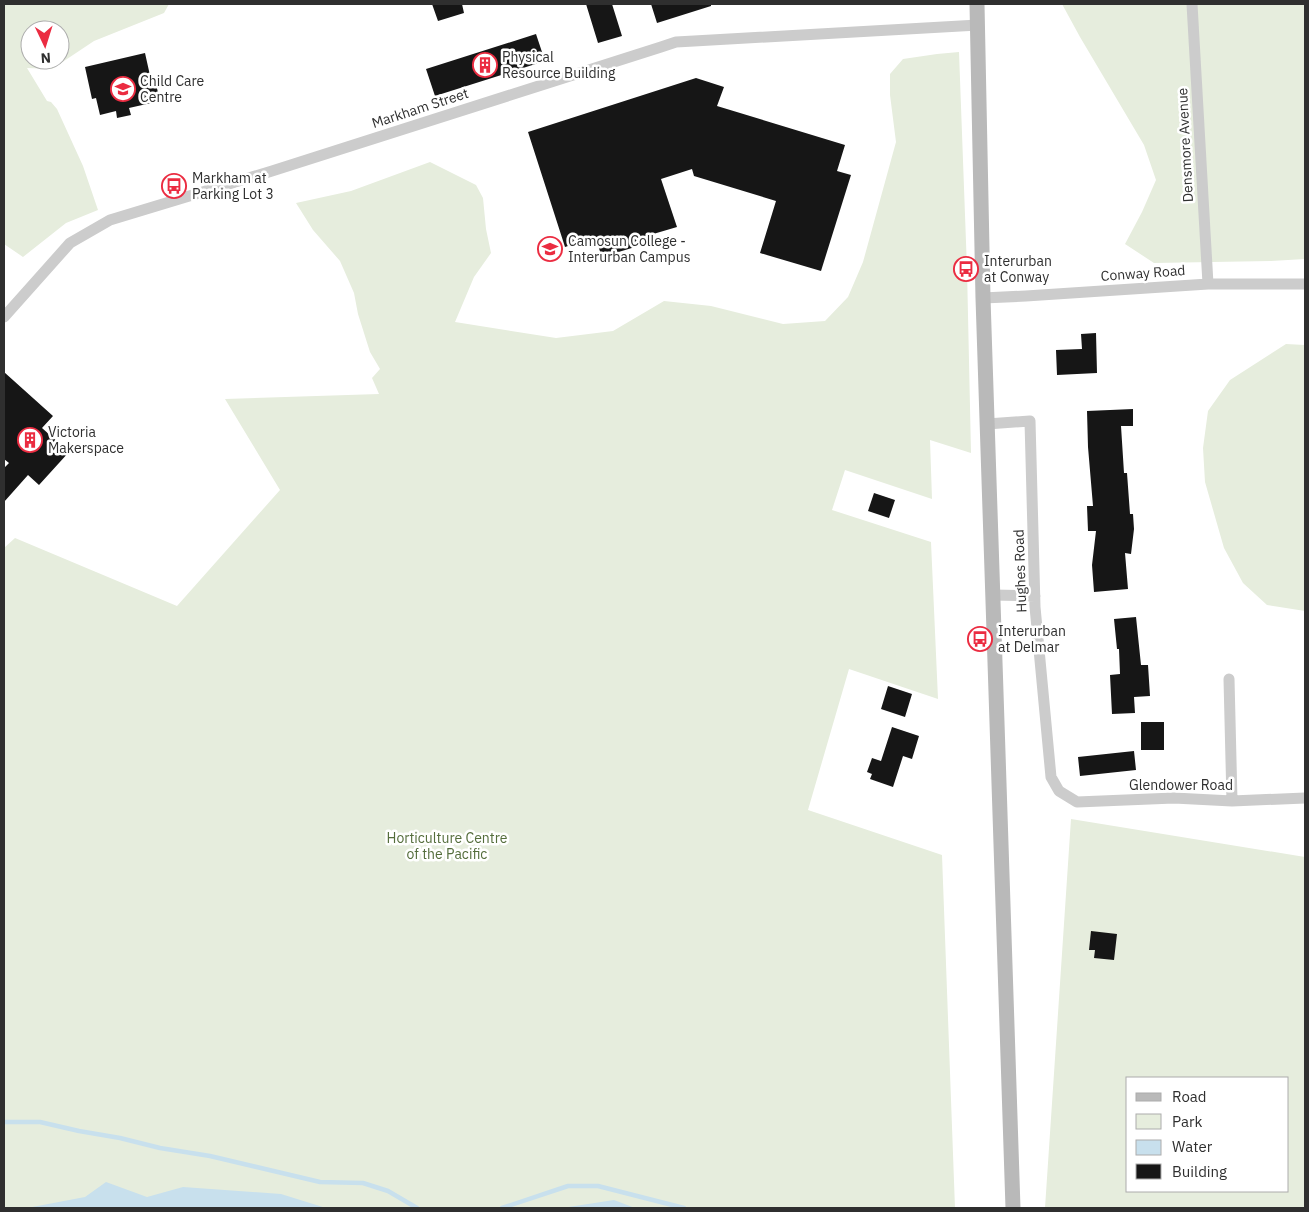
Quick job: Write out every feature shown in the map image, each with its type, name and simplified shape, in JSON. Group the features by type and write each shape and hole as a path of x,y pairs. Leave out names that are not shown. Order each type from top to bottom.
{"main road":[{"path":"977,4 983,298 1013,1208"}],"street":[{"name":"Densmore Avenue","path":"1192,4 1208,284"},
{"name":"Markham Street","path":"4,317 70,243 110,220 281,168 676,42 978,25"},
{"name":"Conway Road","path":"983,298 1208,284 1305,284"},
{"name":"Hughes Road","path":"987,424 1030,422 1035,596 1051,777 1059,790"},
{"path":"992,595 1035,596"},
{"path":"1228,678 1232,801"},
{"name":"Glendower Road","path":"1059,790 1077,802 1174,798 1232,801 1305,798"}],"green space":[{"path":"4,4 169,4 164,13 94,41 70,57 70,20 20,20 20,70 28,70 47,101 51,102 57,109 83,166 98,210 66,223 23,257 4,244"},
{"path":"1062,4 1305,4 1305,259 1154,263 1125,244 1156,180 1144,145"},
{"name":"Horticulture Centre of the Pacific","path":"959,52 967,269 971,453 930,440 932,499 845,470 832,510 931,542 938,699 849,669 808,810 942,855 955,1208 4,1208 4,548 15,538 177,606 280,490 225,399 379,394 372,378 380,369 370,352 358,314 354,293 340,261 313,230 296,203 351,191 430,162 476,185 483,198 491,253 474,277 455,322 556,338 613,331 664,301 711,306 783,324 825,321 848,297 863,262 896,142 890,95 890,74 903,59"},
{"path":"1286,344 1305,345 1305,611 1267,605 1243,583 1224,548 1205,482 1203,448 1208,411 1230,380"},
{"path":"1071,819 1305,857 1305,1208 1045,1208"}],"water":[{"path":"106,1182 147,1197 183,1187 281,1194 326,1208 27,1208 85,1197"},
{"path":"614,1200 635,1208 562,1208"}],"building":[{"path":"432,4 462,4 464,13 438,21"},
{"path":"586,4 612,4 622,36 598,43"},
{"path":"651,4 711,4 711,6 657,23"},
{"name":"Physical Resource Building","path":"536,34 545,61 435,96 426,69"},
{"name":"Child Care Centre","path":"145,53 151,80 155,80 160,101 129,108 131,115 117,118 116,111 100,115 96,98 92,99 85,67"},
{"path":"696,78 724,87 717,106 845,145 837,171 851,175 821,271 760,253 776,201 694,176 692,169 661,179 677,227 643,237 645,244 602,257 595,237 565,247 528,132"},
{"path":"1096,333 1097,373 1057,375 1056,350 1082,349 1081,334"},
{"name":"Victoria Makerspace","path":"4,372 53,416 42,428 69,452 39,485 28,475 4,502 4,468 9,463 4,459"},
{"path":"1133,409 1133,426 1121,426 1124,473 1127,473 1130,514 1133,514 1134,529 1131,554 1125,553 1128,589 1094,592 1092,565 1096,531 1088,531 1087,506 1093,506 1087,411"},
{"path":"874,493 895,500 889,518 868,511"},
{"path":"1136,617 1141,665 1148,665 1150,696 1134,697 1135,713 1112,714 1110,675 1120,674 1119,649 1117,649 1114,619"},
{"path":"888,686 912,694 905,717 881,709"},
{"path":"1141,722 1164,722 1164,750 1141,750"},
{"path":"892,727 919,736 912,759 903,756 893,787 870,779 872,774 867,772 872,758 881,761"},
{"path":"1134,751 1136,770 1080,776 1078,757"},
{"path":"1091,931 1117,934 1114,960 1094,958 1095,950 1089,950"}],"waterway":[{"path":"4,1122 40,1122 160,1148 210,1156 320,1182 363,1183 388,1191 417,1208"},
{"path":"502,1208 568,1186 598,1186 684,1208"}],"place":[{"name":"Physical Resource Building","path":"485,65"},
{"name":"Child Care Centre","path":"123,89"},
{"name":"Markham at Parking Lot 3","path":"174,186"},
{"name":"Camosun College - Interurban Campus","path":"550,249"},
{"name":"Interurban at Conway","path":"966,269"},
{"name":"Victoria Makerspace","path":"30,440"},
{"name":"Interurban at Delmar","path":"980,639"}]}
